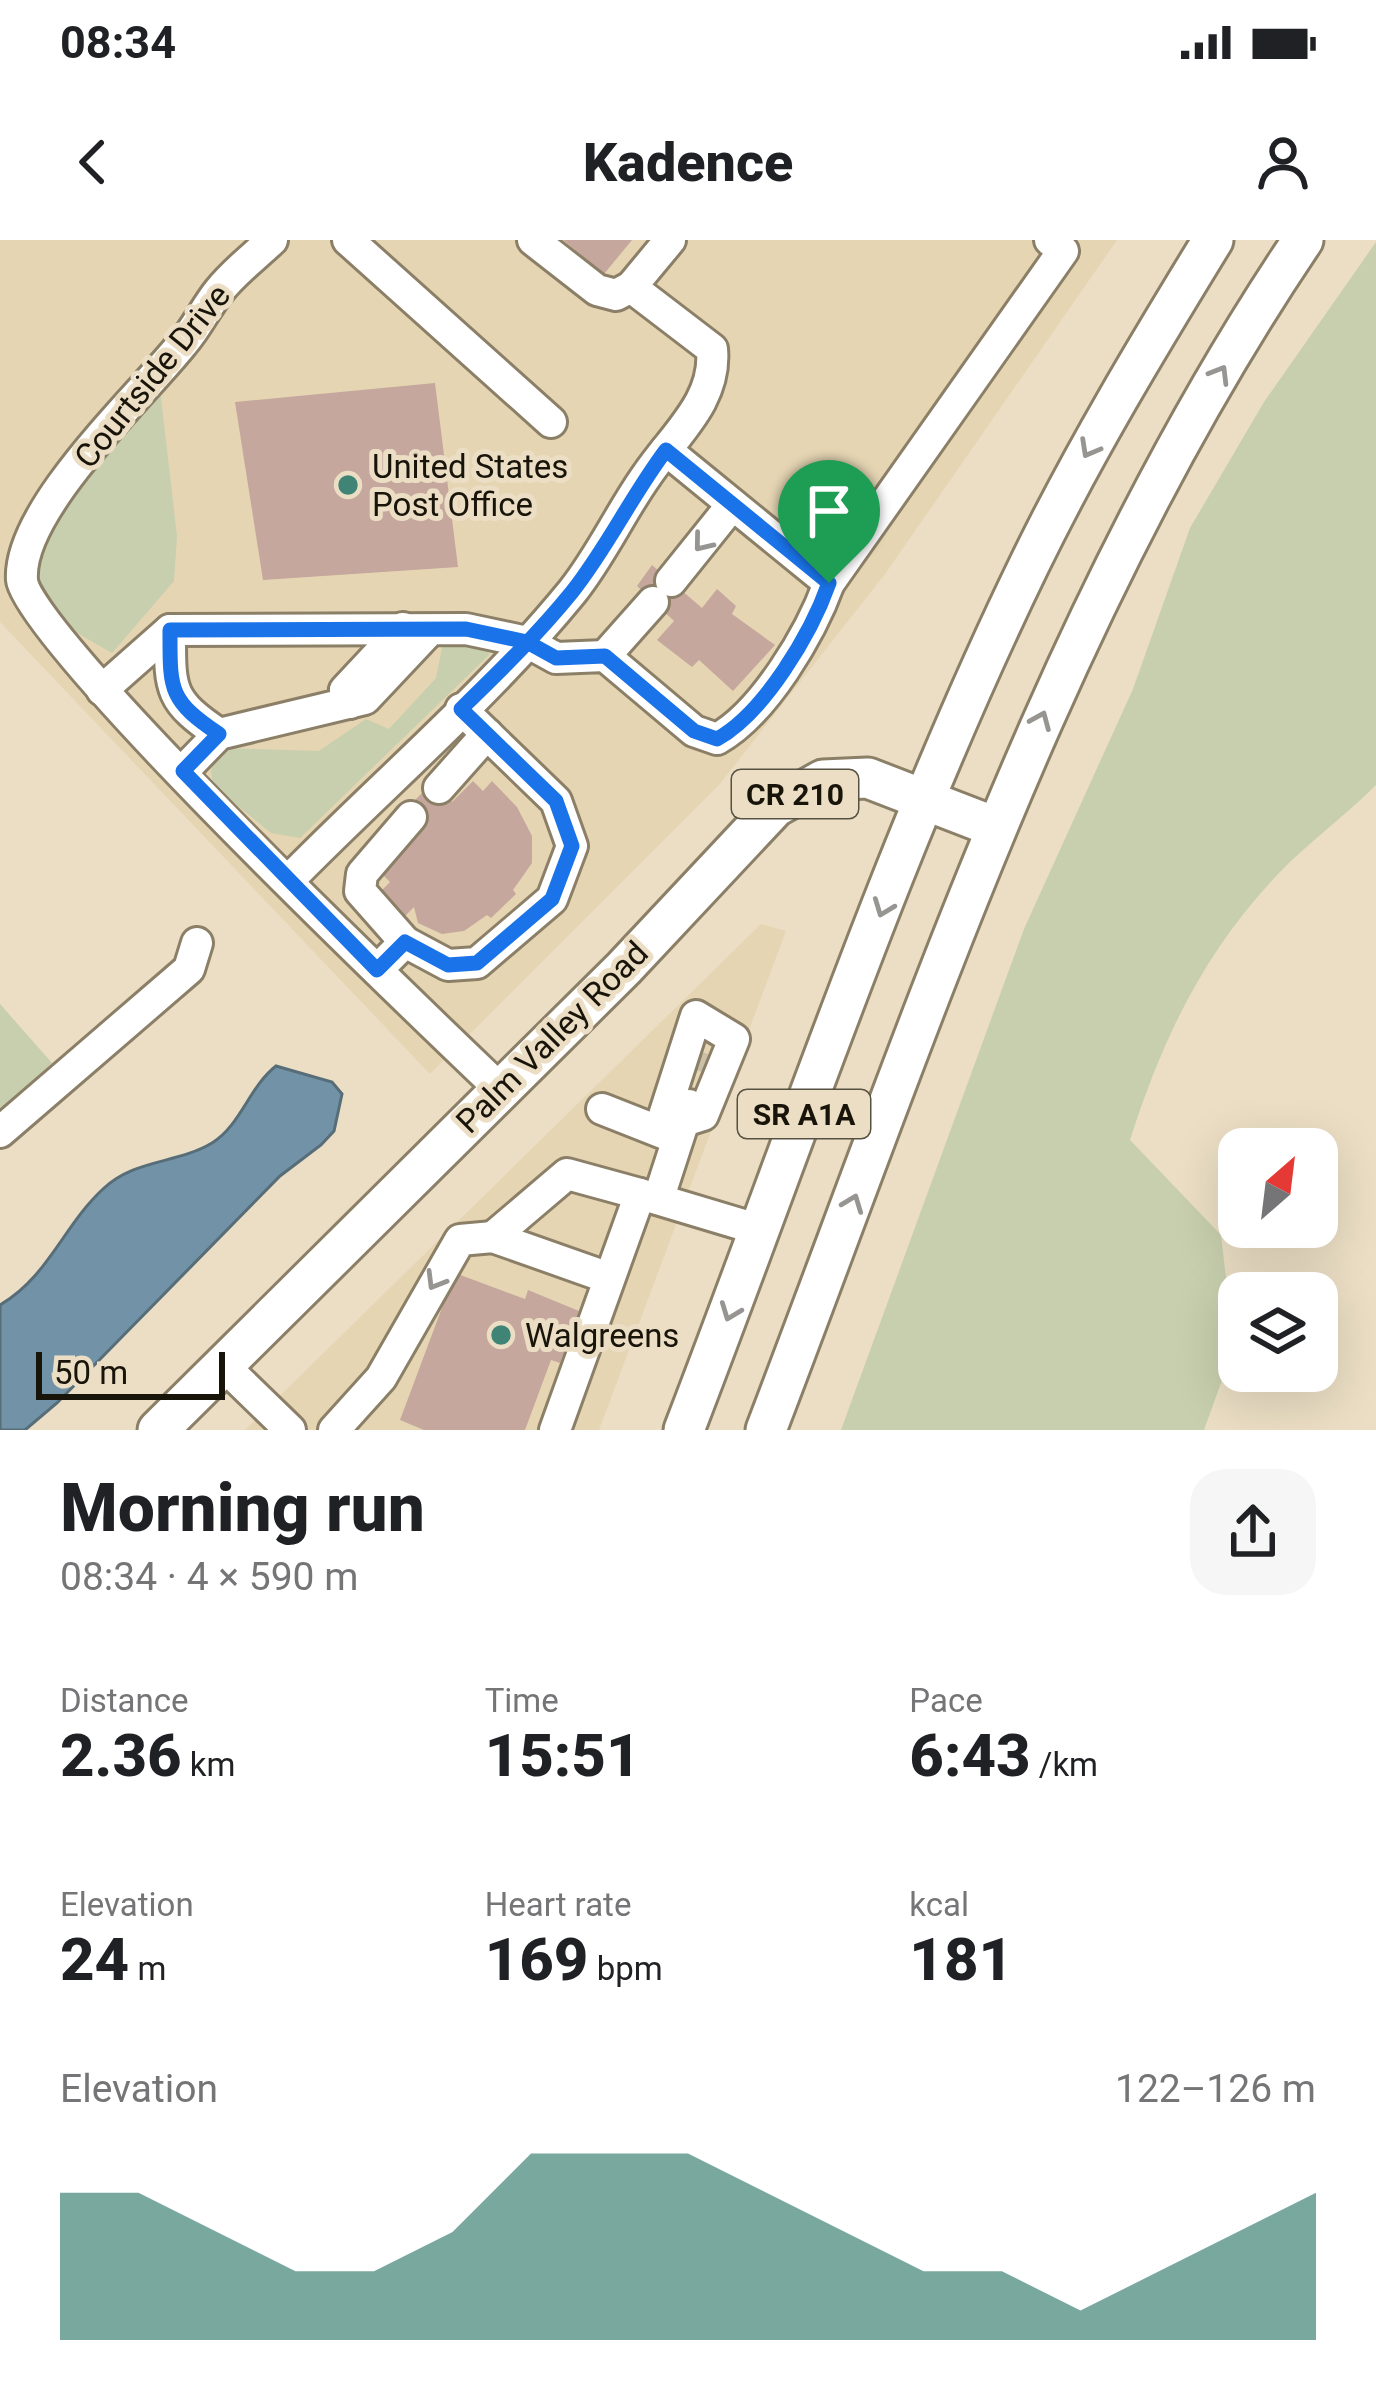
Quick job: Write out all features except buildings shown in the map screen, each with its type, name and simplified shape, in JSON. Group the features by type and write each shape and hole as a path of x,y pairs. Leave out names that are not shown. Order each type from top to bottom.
{"main road":[{"name":"SR A1A","path":"684,1430 926,799 1062,501 1213,240"},
{"name":"SR A1A","path":"766,1430 995,827 1052,693 1146,504 1303,240"},
{"name":"Palm Valley Road","path":"158,1430 775,807 823,780 868,778 995,827"}],"street":[{"name":"Courtside Drive","path":"102,690 25,597 23,564 40,520 79,464 184,343 220,289 272,240"},
{"path":"348,240 551,422"},
{"path":"533,240 597,290 616,295 631,286 670,240"},
{"path":"500,1089 102,690 170,630 466,629 527,642 556,658 605,656 694,731 717,739 738,727 813,626 829,583 1063,251 1052,240"},
{"path":"288,881 573,591 705,398 714,370 712,349 631,286"},
{"path":"666,450 829,583"},
{"path":"605,656 732,505"},
{"path":"183,771 219,734 365,699 405,629"},
{"path":"170,630 171,688 180,706 219,734"},
{"path":"411,817 362,874 360,890 405,942 448,965 477,963 552,899 572,846 556,801 461,709"},
{"path":"439,788 487,734"},
{"path":"377,970 405,942"},
{"path":"0,1132 189,969 197,943"},
{"path":"555,1430 603,1305 606,1277 649,1195 674,1131 709,1050 734,1039 703,1115 674,1131 602,1108"},
{"path":"493,1237 567,1174 760,1230"},
{"path":"334,1430 381,1378 460,1240 493,1237 606,1277"},
{"path":"223,1365 290,1430"}],"shaded area":[{"path":"0,240 1117,240 885,574 719,785 430,1074 0,622"},
{"path":"761,924 786,931 599,1430 245,1430"}],"green space":[{"path":"1376,242 1376,785 1279,873 1229,934 1172,1031 1130,1140 1218,1232 1218,1248 1223,1248 1225,1272 1218,1272 1218,1391 1204,1430 841,1430 1024,929 1133,689 1190,528 1264,402"},
{"path":"160,389 177,536 174,581 112,653 72,630 37,583 43,524"},
{"path":"486,641 489,655 300,838 271,833 213,786 211,770 220,748 319,751 366,719 389,729 436,678 443,643"},
{"path":"0,1004 52,1063 0,1111"}],"water":[{"path":"276,1066 332,1082 342,1094 334,1131 280,1176 57,1403 25,1430 0,1430 0,1305 31,1280 103,1189 128,1172 212,1143"}],"tunnel":[{"path":"702,1072 708,1054"}],"place":[{"name":"United States Post Office","path":"348,485"},
{"name":"Walgreens","path":"501,1335"}],"route":[{"path":"829,583 666,450 573,591 527,642 508,663 461,709 556,801 572,846 552,899 477,963 448,965 405,942 377,970 183,771 219,734 180,706 171,688 170,630 466,629 527,642 556,658 605,656 694,731 717,739 738,727 813,626 829,583"}]}
